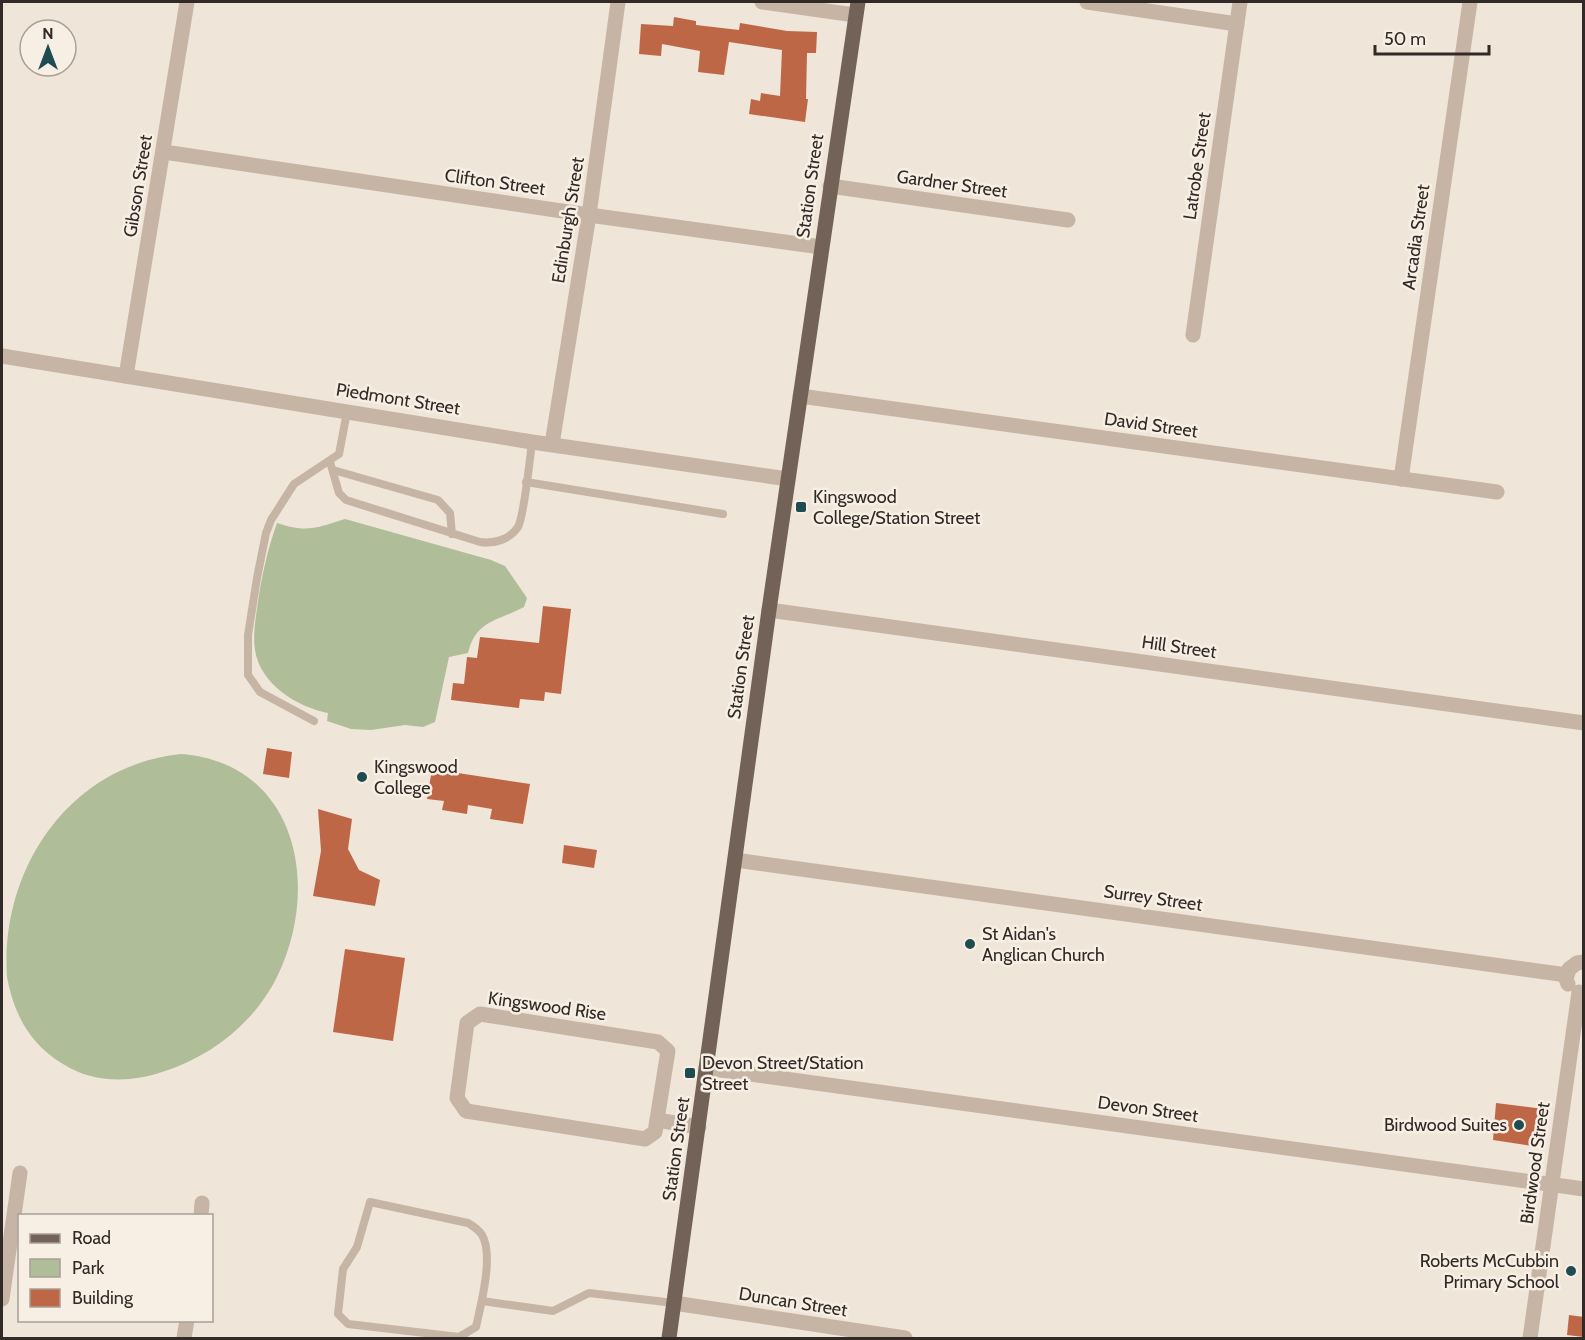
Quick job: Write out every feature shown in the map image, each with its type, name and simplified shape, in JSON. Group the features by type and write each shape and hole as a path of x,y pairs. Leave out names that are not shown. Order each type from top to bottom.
{"main road":[{"name":"Station Street","path":"669,1338 769,610 856,8"}],"street":[{"name":"Gibson Street","path":"126,376 187,2"},
{"name":"Edinburgh Street","path":"552,444 589,216 618,2"},
{"path":"762,2 856,8"},
{"path":"1087,2 1237,24"},
{"name":"Latrobe Street","path":"1192,335 1240,2"},
{"name":"Arcadia Street","path":"1401,479 1470,2"},
{"name":"Clifton Street","path":"164,152 589,216 821,247"},
{"name":"Gardner Street","path":"830,186 1068,220"},
{"name":"Piedmont Street","path":"2,356 532,442 788,479"},
{"name":"David Street","path":"800,396 1497,492"},
{"name":"Hill Street","path":"769,610 1584,723"},
{"name":"Surrey Street","path":"735,860 1566,975"},
{"path":"1581,992 1568,984 1566,975 1572,965 1583,961"},
{"name":"Birdwood Street","path":"1530,1338 1581,992"},
{"name":"Kingswood Rise","path":"480,1014 658,1042 668,1051 657,1120 656,1132 645,1139 466,1111 457,1098 467,1023 480,1014"},
{"name":"Devon Street","path":"706,1068 1584,1189"},
{"path":"657,1120 699,1127"},
{"path":"2,1299 20,1173"},
{"name":"Duncan Street","path":"674,1303 905,1338"},
{"path":"184,1338 187,1322"}],"lane":[{"path":"314,721 260,692 248,675 248,635 266,533 271,520 294,484 339,454 347,411"},
{"path":"330,462 339,493 346,500 452,534 488,543 497,542 511,535 519,524 532,442"},
{"path":"333,471 438,500 450,513 452,534"},
{"path":"526,482 723,514"},
{"path":"370,1202 468,1223 481,1232 488,1248 482,1301 476,1327 459,1337 348,1324 338,1314 343,1269 357,1247 370,1202"},
{"path":"482,1301 554,1311 589,1293 674,1303"}],"green space":[{"path":"345,519 491,560 505,566 527,598 524,607 482,628 476,634 468,653 449,657 435,722 423,727 405,725 371,730 351,729 327,721 328,713 304,705 282,692 264,673 258,662 254,635 260,587 277,523 304,529"},
{"path":"181,754 221,763 252,780 275,805 290,836 297,870 297,907 290,944 276,979 255,1011 242,1025 213,1048 180,1066 150,1076 111,1079 86,1075 63,1064 41,1047 25,1027 14,1004 7,977 8,936 16,897 30,861 50,828 76,800 106,778 142,762"}],"building":[{"path":"674,17 696,21 696,25 739,30 740,23 787,31 817,32 816,53 807,53 806,99 808,99 805,122 749,114 751,99 760,101 761,93 780,96 782,50 729,42 724,75 698,72 700,51 662,44 661,56 639,54 641,24 673,26"},
{"path":"543,606 571,609 561,694 545,692 544,701 520,699 519,708 451,700 453,683 464,684 467,657 477,658 480,637 539,643"},
{"path":"267,748 292,752 289,778 263,774"},
{"path":"432,769 530,784 523,824 490,819 492,809 468,805 467,814 442,810 444,801 427,799"},
{"path":"318,809 352,819 348,849 359,870 380,880 375,906 313,896 321,851"},
{"path":"564,845 597,850 594,868 562,863"},
{"path":"345,949 405,958 393,1041 333,1032"},
{"path":"1496,1103 1544,1109 1539,1147 1493,1140"},
{"path":"1569,1315 1584,1317 1584,1337 1567,1335"}],"place":[{"name":"Kingswood College/Station Street","path":"801,507"},
{"name":"Kingswood College","path":"362,777"},
{"name":"St Aidan's Anglican Church","path":"970,944"},
{"name":"Devon Street/Station Street","path":"690,1073"},
{"name":"Birdwood Suites","path":"1519,1125"},
{"name":"Roberts McCubbin Primary School","path":"1571,1271"}]}
